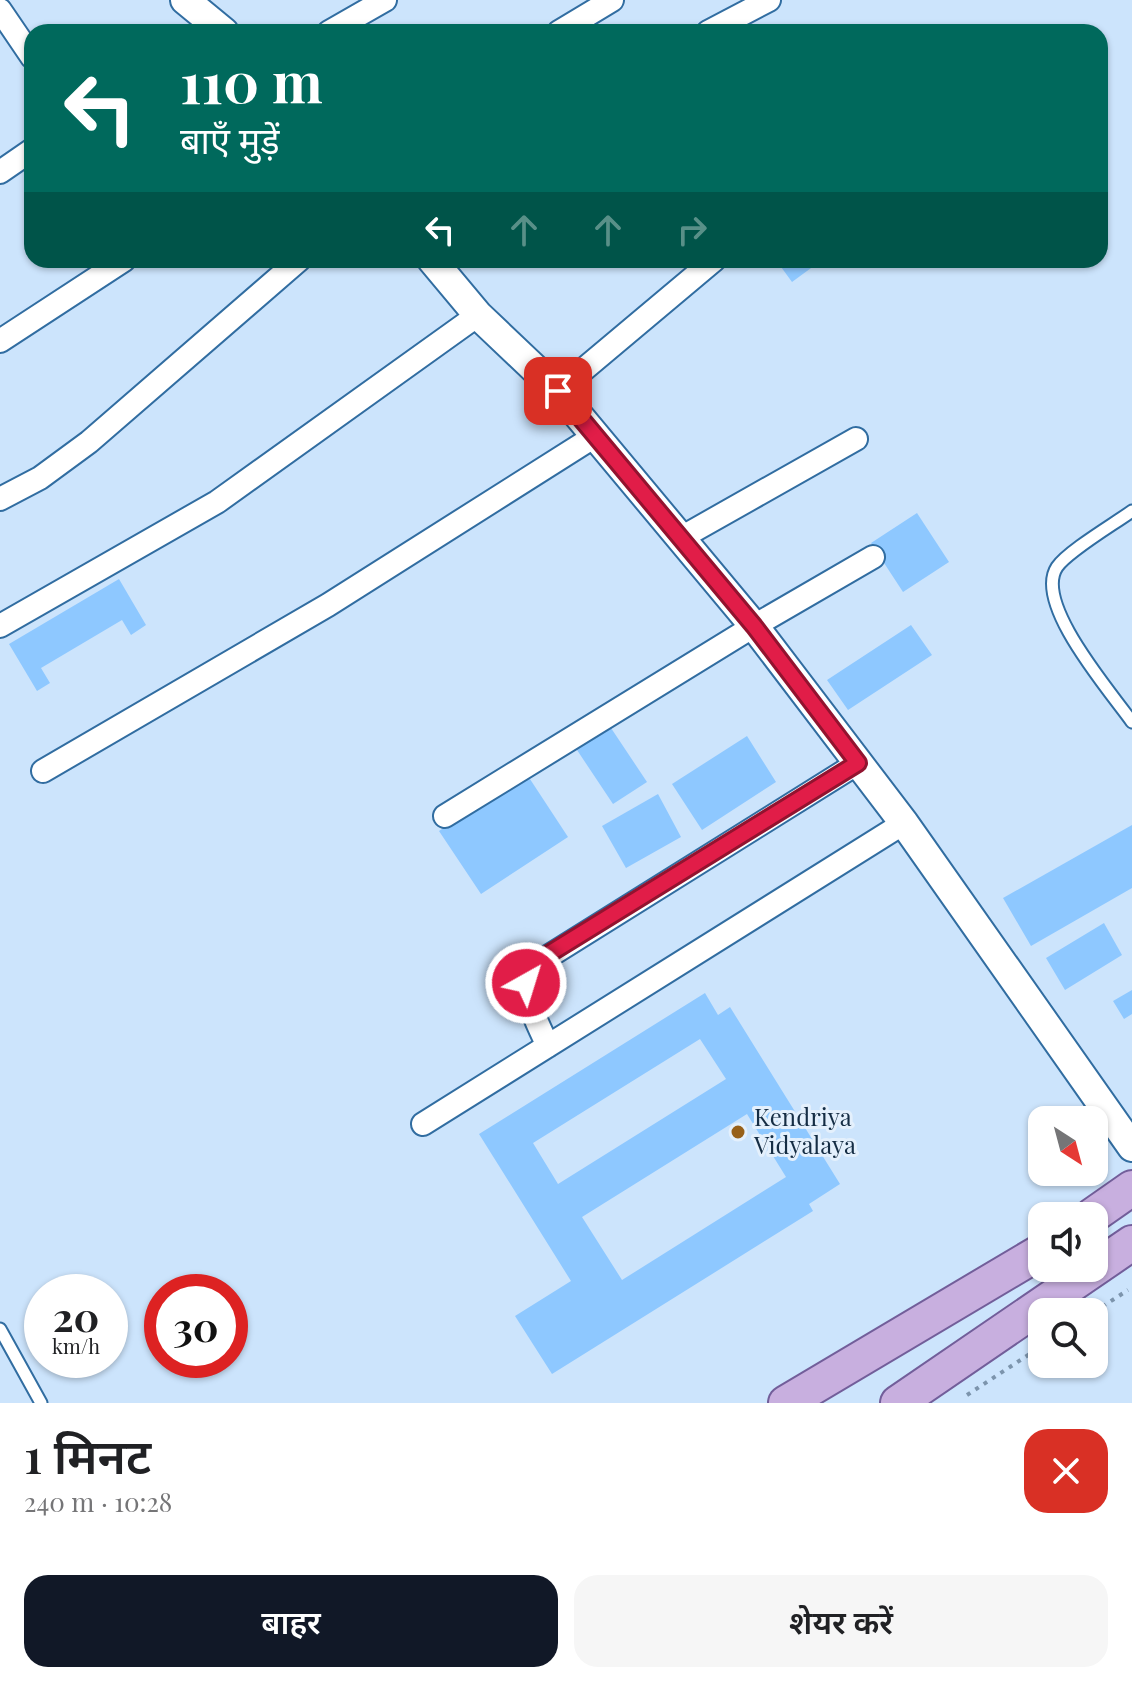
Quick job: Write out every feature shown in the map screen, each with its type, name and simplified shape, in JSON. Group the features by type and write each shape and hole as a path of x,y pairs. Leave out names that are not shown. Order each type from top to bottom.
{"main road":[{"path":"1108,1205 1132,1188"},
{"path":"898,1403 1132,1243"},
{"path":"786,1403 1028,1259"}],"street":[{"path":"185,0 213,22"},
{"path":"343,24 385,0"},
{"path":"572,24 612,0"},
{"path":"723,24 769,0"},
{"path":"0,10 24,45"},
{"path":"0,172 24,156"},
{"path":"0,341 112,268"},
{"path":"0,499 40,478 89,442 290,268"},
{"path":"439,268 478,315 558,391 754,626 904,823 1132,1147"},
{"path":"558,391 704,268"},
{"path":"0,626 217,502 478,315"},
{"path":"43,771 328,605 595,436"},
{"path":"679,539 856,439"},
{"path":"445,816 754,626 873,557"},
{"path":"548,1046 528,996 526,983 530,968 858,763"},
{"path":"423,1124 904,823"}],"lane":[{"path":"1132,511 1059,563 1051,578 1054,601 1069,631 1132,722"},
{"path":"0,1329 41,1403"}],"path":[{"path":"1108,1303 1128,1290"},
{"path":"967,1395 1028,1355"}],"building":[{"path":"782,268 811,268 792,282"},
{"path":"917,513 949,562 903,592 871,543"},
{"path":"119,579 146,625 131,635 122,620 41,668 50,683 37,691 9,644"},
{"path":"911,625 932,655 848,710 827,680"},
{"path":"607,722 647,782 613,804 573,744"},
{"path":"747,736 776,782 702,830 672,784"},
{"path":"526,773 568,837 481,894 439,831"},
{"path":"658,794 681,837 626,868 602,826"},
{"path":"1132,825 1132,888 1031,946 1003,898"},
{"path":"1104,923 1122,955 1065,990 1046,958"},
{"path":"1132,990 1132,1014 1124,1019 1113,1001"},
{"path":"705,993 718,1015 730,1007 840,1184 809,1204 813,1211 552,1374 515,1316 571,1281 479,1134","holes":["700,1039 726,1079 558,1184 533,1143","747,1114 786,1177 622,1280 582,1217"]}],"place":[{"name":"Kendriya Vidyalaya","path":"738,1132"}],"route":[{"path":"526,983 530,968 539,960 858,763 754,626 558,391"}]}
